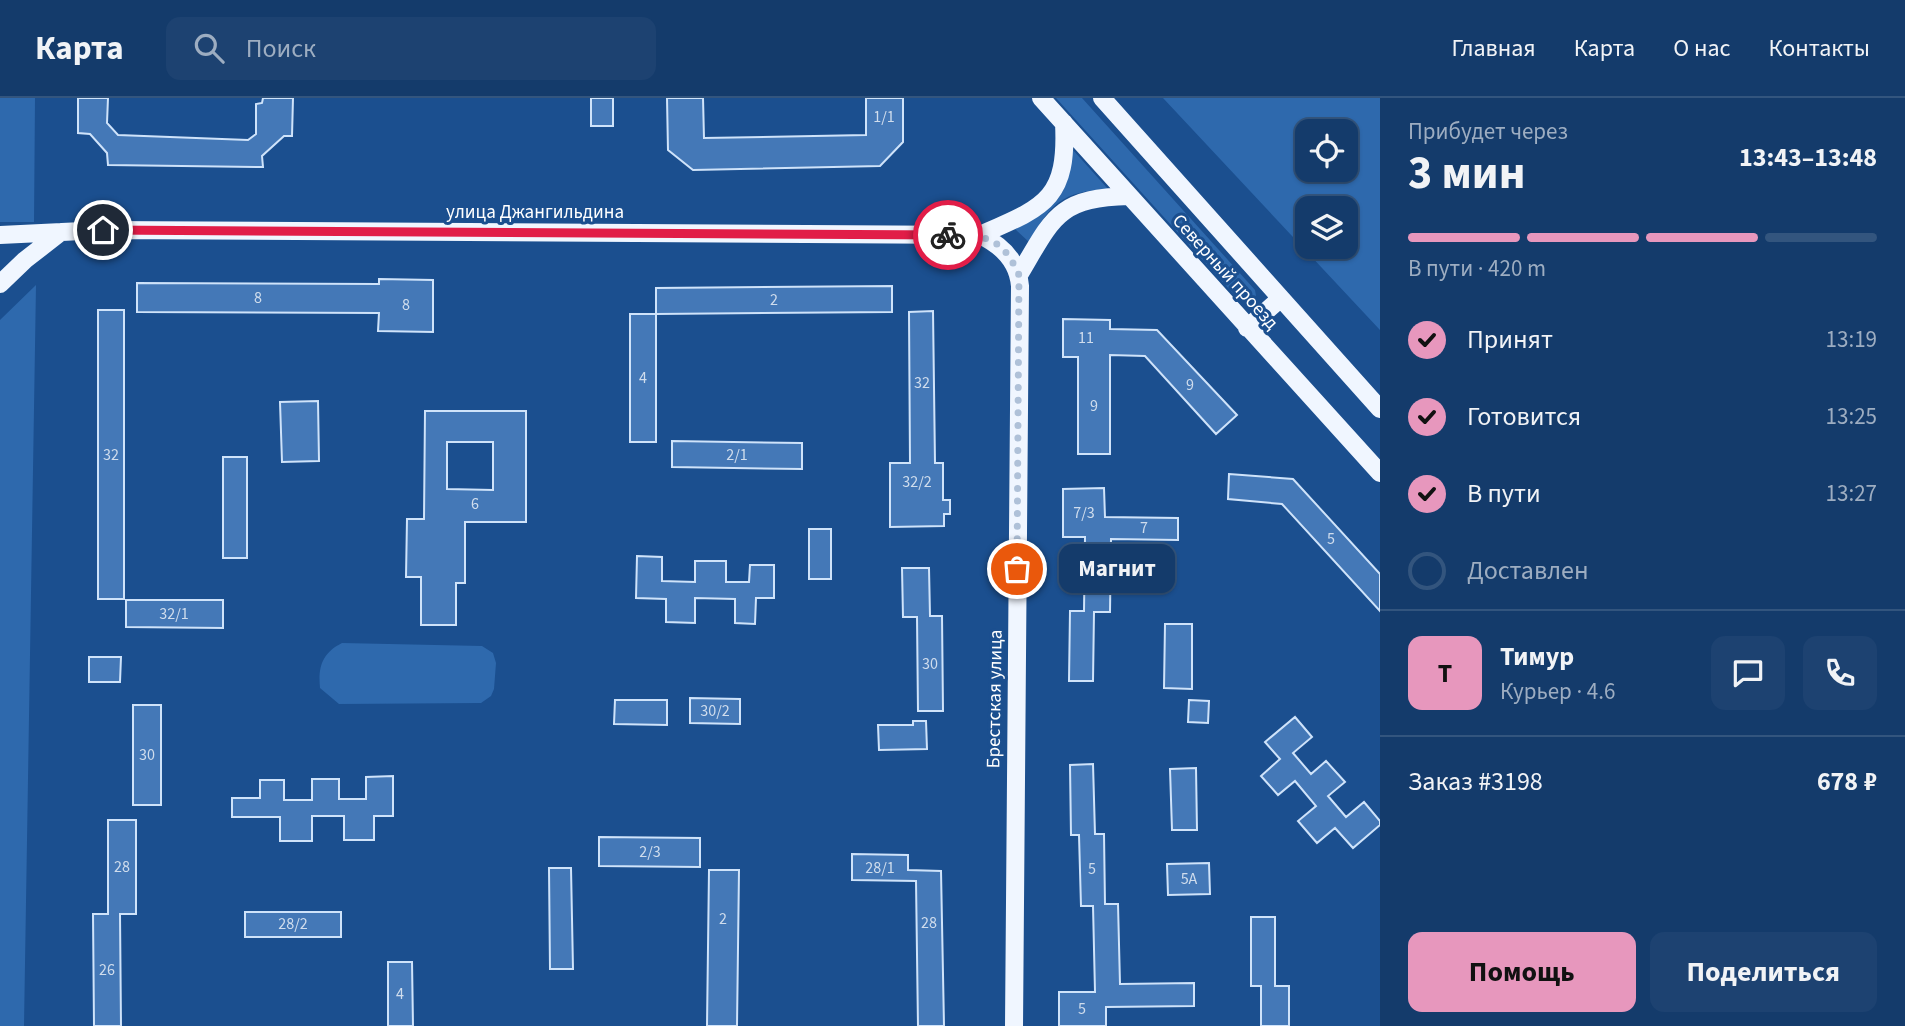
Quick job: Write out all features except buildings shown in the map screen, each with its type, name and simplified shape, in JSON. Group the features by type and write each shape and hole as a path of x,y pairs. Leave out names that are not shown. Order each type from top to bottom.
{"main road":[{"name":"Северный проезд","path":"1041,98 1380,473"},
{"name":"Северный проезд","path":"1102,98 1380,409"},
{"path":"980,235 1017,219 1045,202 1057,184 1061,172 1065,147 1064,123"},
{"path":"980,235 1005,251 1019,275 1051,222 1063,210 1080,202 1129,196"},
{"name":"улица Джангильдина","path":"0,235 103,230 980,235"},
{"path":"0,284 61,232"},
{"name":"Брестская улица","path":"1014,1026 1019,275"},
{"path":"1248,328 1280,299"}],"shaded area":[{"path":"0,98 35,98 34,222 0,222"},
{"path":"1056,98 1082,98 1255,290 1253,301 1247,304 1239,300"},
{"path":"1163,98 1380,98 1380,330 1314,259 1358,259 1358,196 1295,196 1295,239"},
{"path":"1073,150 1108,189 1079,193 1060,202 1045,217 1029,242 1015,229 1041,214 1058,199 1068,179"},
{"path":"36,285 24,1026 0,1026 0,320"},
{"path":"342,643 482,646 493,653 496,663 494,689 491,696 481,703 339,704 320,688 320,674 326,656"}],"way so far":[{"path":"948,235 980,235 993,241 1005,251 1019,275 1017,569"}],"place":[{"name":"Магнит","path":"1017,569"}],"route":[{"path":"103,230 948,235"}]}
